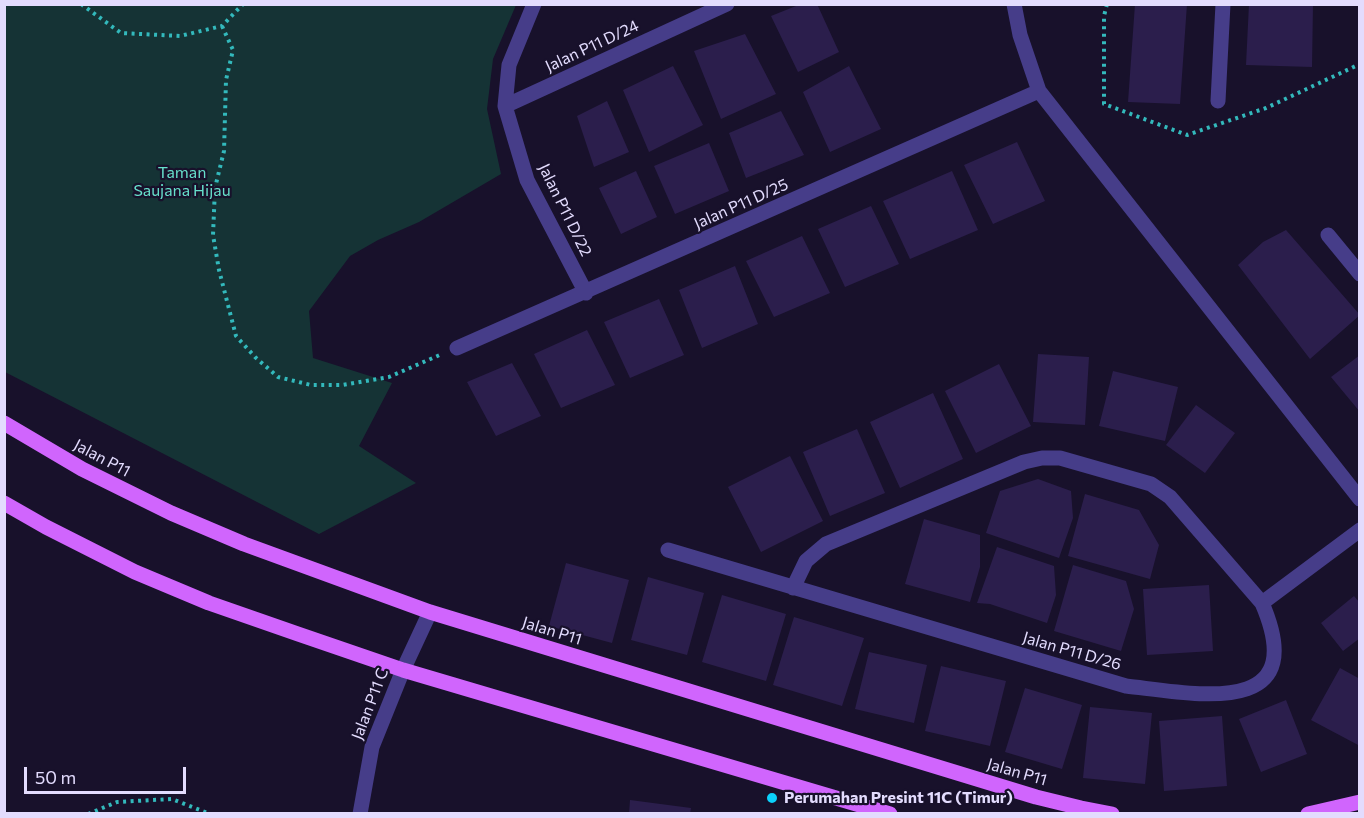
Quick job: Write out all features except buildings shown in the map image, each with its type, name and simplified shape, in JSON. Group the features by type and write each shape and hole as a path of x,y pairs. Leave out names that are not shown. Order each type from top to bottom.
{"main road":[{"name":"Jalan P11","path":"4,423 82,469 171,513 244,544 430,612 1036,797 1112,813"},
{"path":"4,503 135,572 209,603 403,670 890,813"},
{"path":"1308,813 1359,802"}],"street":[{"name":"Jalan P11 D/22","path":"534,4 509,65 505,106 527,180 586,292"},
{"name":"Jalan P11 D/24","path":"505,106 727,4"},
{"path":"1014,4 1020,35 1039,91 1359,499"},
{"path":"1218,101 1223,4"},
{"name":"Jalan P11 D/25","path":"457,348 1039,91"},
{"path":"1328,235 1359,274"},
{"name":"Jalan P11 D/26","path":"668,550 793,588 1126,686 1178,692 1230,693 1261,683 1270,671 1275,658 1275,640 1262,603 1170,497 1151,484 1060,459 1042,458 1024,462 825,544 806,561 793,588"},
{"path":"1262,603 1359,530"},
{"name":"Jalan P11 C","path":"360,813 372,747 403,670 430,612"}],"path":[{"path":"81,4 121,33 180,36 222,26 243,4"},
{"path":"222,26 232,50 226,80 224,152 215,188 213,235 219,270 236,336 278,377 311,385 342,386 389,377 457,348"},
{"path":"88,813 117,802 172,799 210,813"}],"green space":[{"name":"Taman Saujana Hijau","path":"4,5 516,5 493,59 487,109 501,174 419,222 378,240 350,256 309,311 313,358 392,383 359,446 416,483 319,534 5,372"}],"place":[{"name":"Perumahan Presint 11C (Timur)","path":"772,798"}]}
